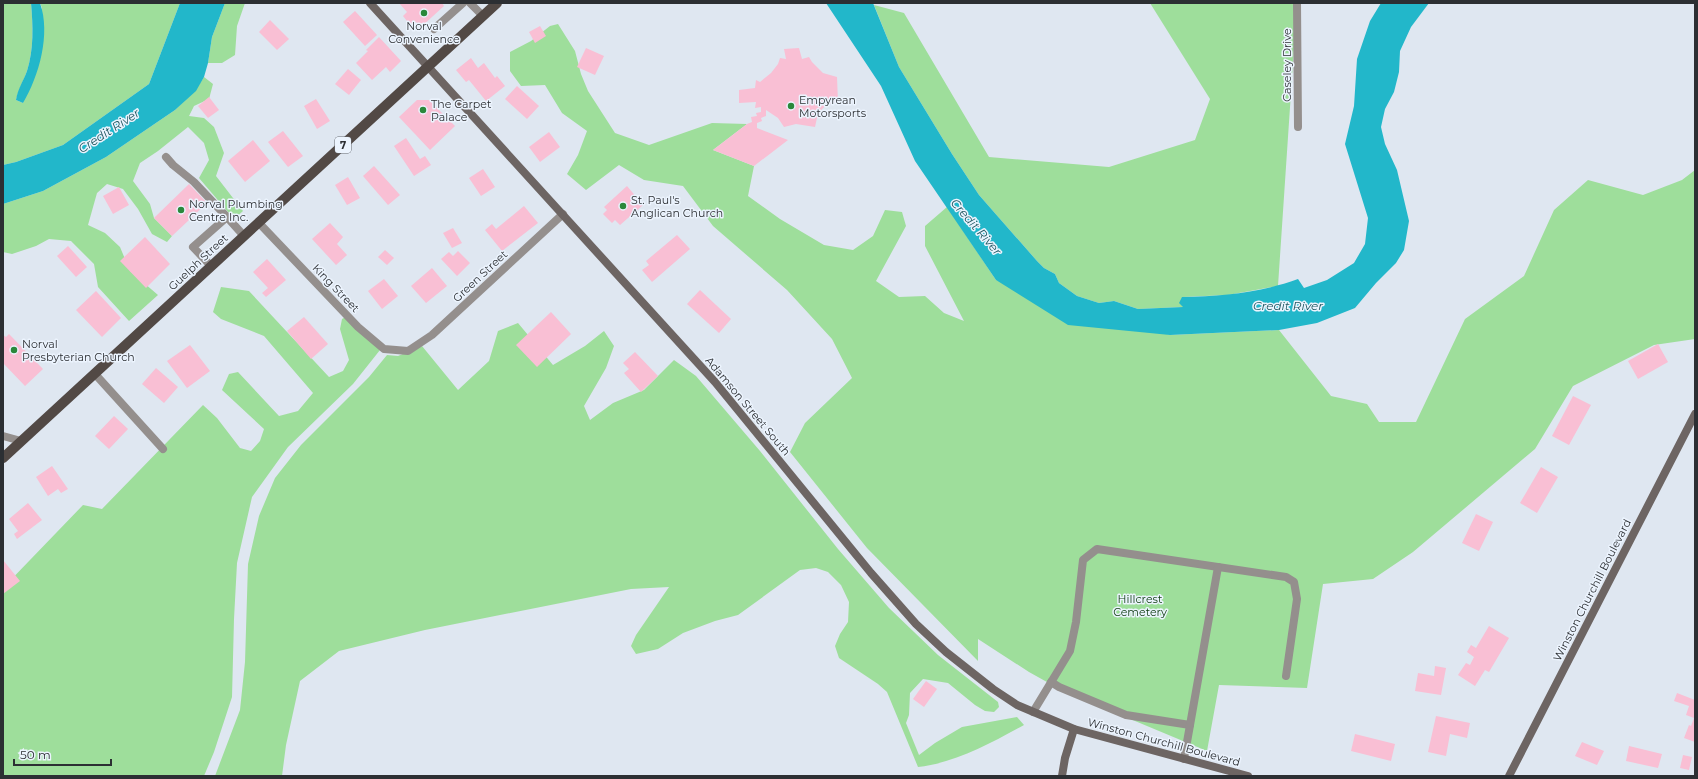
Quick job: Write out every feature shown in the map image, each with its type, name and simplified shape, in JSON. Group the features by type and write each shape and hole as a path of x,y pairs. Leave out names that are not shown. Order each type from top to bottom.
{"main road":[{"name":"Adamson Street South","path":"370,3 715,382 871,573 916,624 946,652 993,690 1017,705 1074,729"},
{"name":"Guelph Street","path":"3,458 497,3"},
{"name":"Winston Churchill Boulevard","path":"1509,776 1695,414"},
{"name":"Winston Churchill Boulevard","path":"1074,729 1248,776"},
{"path":"1062,776 1065,758 1074,729"}],"street":[{"path":"434,30 463,3"},
{"path":"470,3 483,16"},
{"name":"Caseley Drive","path":"1297,3 1298,127"},
{"path":"166,157 173,165 194,182 244,236"},
{"name":"Green Street","path":"408,351 432,335 563,214"},
{"path":"211,266 192,247 227,217"},
{"name":"King Street","path":"259,223 358,327 384,349 408,351"},
{"path":"95,374 163,449"},
{"path":"3,436 21,441"},
{"path":"1033,712 1070,651 1076,622 1083,560 1098,549 1286,577 1294,582 1298,599 1286,676"},
{"path":"1184,759 1218,567"},
{"path":"1051,682 1126,715 1190,725"}],"green space":[{"path":"3,3 31,3 31,54 27,71 16,100 23,103 42,8 40,3 180,3 149,84 63,145 16,162 3,165"},
{"path":"225,3 245,3 237,26 235,55 222,63 208,63 212,37"},
{"path":"1150,3 1297,3 1278,286 1228,295 1183,297 1183,307 1138,309 1114,301 1099,303 1077,296 1059,283 1055,274 1044,268 1037,261 979,195 899,67 874,5 904,13 989,157 1109,167 1195,140 1210,99"},
{"name":"Hillcrest Cemetery","path":"558,24 575,51 581,74 588,91 615,133 649,145 712,123 747,124 713,150 754,166 748,196 780,219 824,245 853,250 873,236 885,210 902,212 906,226 876,281 899,297 925,296 944,313 964,321 925,246 925,226 947,207 996,280 1170,335 1279,330 1331,396 1367,404 1379,422 1416,422 1465,319 1524,276 1554,210 1588,180 1643,195 1682,180 1695,170 1695,339 1654,345 1573,386 1535,449 1413,552 1373,579 1323,584 1307,688 1219,685 1207,751 1063,691 1029,672 978,639 978,661 867,548 790,452 805,423 852,378 832,339 787,290 713,226 683,186 644,180 619,165 586,190 567,174 578,155 587,131 562,113 545,85 521,86 510,71 510,52 531,41 550,26"},
{"path":"204,77 213,84 209,99 194,106 189,116 204,118 214,127 224,153 216,176 243,211 234,219 199,178 209,160 204,143 188,127 140,163 133,181 150,204 154,218 172,236 167,242 152,234 138,209 123,189 107,184 97,193 88,225 105,233 120,247 130,271 158,295 129,321 98,287 94,264 71,241 49,239 36,246 12,254 3,252 3,204 43,191 106,157 175,110 195,91"},
{"path":"221,287 249,291 329,377 343,371 349,360 340,329 342,319 349,315 380,350 353,384 288,447 252,497 237,563 232,697 214,752 204,776 3,776 3,588 83,505 102,509 203,405 217,418 240,448 251,451 260,441 264,429 222,390 229,374 238,372 279,416 298,411 313,393 264,336 221,319 213,312"},
{"path":"518,323 553,365 585,346 604,331 614,346 606,368 584,406 590,420 613,403 644,390 674,360 696,376 760,451 838,549 889,608 938,655 998,702 999,707 994,712 985,711 975,705 948,683 923,679 910,693 909,715 906,723 919,755 935,743 962,727 1017,717 1024,725 959,757 932,765 918,767 887,692 878,684 839,658 835,646 840,634 848,622 849,602 841,585 828,572 816,568 800,570 738,615 715,621 683,633 658,649 636,654 631,646 636,635 669,587 631,589 425,630 339,651 300,681 286,745 282,776 215,776 240,710 245,662 248,564 259,516 275,478 301,445 369,377 387,355 398,356 422,346 458,390 489,361 498,331"}],"water":[{"path":"31,3 40,3 43,15 44,41 42,54 34,80 23,103 16,100 19,88 27,71 31,54"},
{"name":"Credit River","path":"180,3 225,3 212,37 204,77 196,91 175,110 106,157 43,191 3,204 3,165 16,162 63,145 149,84"},
{"name":"Credit River","path":"826,3 873,3 899,67 979,195 1037,261 1044,268 1055,274 1059,283 1077,296 1099,303 1114,301 1138,309 1183,307 1179,303 1182,297 1212,296 1255,291 1298,279 1304,288 1327,280 1354,263 1365,244 1368,218 1345,144 1354,106 1357,59 1370,21 1381,3 1429,3 1411,27 1400,51 1399,72 1394,92 1385,109 1381,127 1385,144 1397,170 1409,221 1404,250 1396,263 1376,283 1355,308 1317,323 1279,330 1170,335 1068,325 996,280 915,161 881,86"}],"building":[{"path":"399,3 442,3 444,6 421,27 416,22 411,26 403,16 407,12"},
{"path":"355,11 377,35 365,46 343,22"},
{"path":"270,20 289,39 277,50 259,32"},
{"path":"540,26 546,36 535,43 529,32"},
{"path":"379,37 401,61 390,72 386,67 372,80 356,63"},
{"path":"586,48 604,56 595,75 577,67"},
{"name":"Empyrean Motorsports","path":"799,48 802,59 809,57 823,73 837,77 838,102 828,104 822,109 817,118 815,127 796,124 784,127 778,118 766,110 766,116 761,118 762,121 757,123 757,128 788,140 754,166 713,150 747,124 752,122 751,117 757,116 756,113 761,112 761,107 755,108 756,102 739,103 739,90 755,88 756,80 760,82 771,73 778,64 780,58 786,59 784,49"},
{"path":"471,58 478,68 484,63 495,78 497,76 505,86 486,101 469,80 466,82 456,70"},
{"path":"348,69 361,80 349,95 335,84"},
{"path":"517,86 539,106 527,119 505,99"},
{"path":"209,97 219,110 208,118 198,106"},
{"path":"316,99 330,121 317,129 304,106"},
{"path":"417,100 429,100 455,126 430,150 399,117"},
{"path":"283,131 303,156 288,167 268,142"},
{"path":"549,132 560,147 540,162 529,147"},
{"path":"406,138 420,159 425,156 431,165 414,176 394,146"},
{"path":"253,140 270,161 245,182 228,161"},
{"path":"374,166 400,195 388,205 363,176"},
{"path":"483,169 495,187 481,196 469,178"},
{"path":"348,177 360,198 347,205 335,185"},
{"name":"Norval Plumbing Centre Inc.","path":"189,184 207,203 172,236 154,218"},
{"name":"St. Paul's Anglican Church","path":"627,186 643,205 620,225 615,220 612,223 603,214 607,210 604,207"},
{"path":"119,187 129,205 113,214 103,196"},
{"path":"524,206 538,223 502,251 485,230 492,224 496,229"},
{"path":"330,223 343,237 337,244 347,255 336,265 312,239"},
{"path":"453,228 462,243 452,248 443,233"},
{"path":"677,235 690,249 652,282 642,270 649,265 646,261"},
{"path":"145,237 170,264 146,288 120,261"},
{"path":"68,246 87,267 76,277 57,256"},
{"path":"385,250 394,258 387,265 378,257"},
{"path":"458,251 470,263 457,276 441,259 449,252 453,256"},
{"path":"267,259 286,280 266,297 262,293 268,288 253,272"},
{"path":"432,268 447,286 426,303 411,286"},
{"path":"384,279 398,296 382,309 368,291"},
{"path":"700,290 731,319 719,333 687,304"},
{"path":"96,291 121,318 102,337 76,310"},
{"path":"551,312 571,334 537,367 516,345"},
{"path":"304,317 328,344 311,359 287,331"},
{"name":"Norval Presbyterian Church","path":"9,334 43,369 25,386 3,363 3,335 6,337"},
{"path":"1658,344 1668,362 1638,379 1628,361"},
{"path":"190,345 210,371 187,388 167,361"},
{"path":"635,352 658,376 641,392 624,373 629,369 623,363"},
{"path":"156,368 178,387 164,403 142,384"},
{"path":"1573,396 1591,405 1569,445 1552,436"},
{"path":"114,416 128,429 109,449 95,436"},
{"path":"52,466 68,489 61,493 58,489 48,496 36,477"},
{"path":"1541,467 1558,477 1537,513 1520,503"},
{"path":"28,503 42,520 17,539 14,534 18,531 9,519"},
{"path":"1476,514 1493,522 1479,551 1462,543"},
{"path":"3,560 20,581 3,594"},
{"path":"1489,626 1509,638 1489,672 1485,670 1475,686 1458,675 1466,663 1470,665 1474,657 1467,652 1471,645 1476,648"},
{"path":"1435,666 1446,668 1441,695 1415,691 1418,673 1434,676"},
{"path":"926,681 937,689 924,707 913,699"},
{"path":"1677,693 1695,700 1695,742 1684,738 1689,725 1691,726 1694,718 1686,715 1689,706 1674,701"},
{"path":"1436,716 1470,723 1467,738 1450,734 1446,756 1428,752"},
{"path":"1355,734 1395,744 1391,761 1351,751"},
{"path":"1582,742 1604,751 1597,765 1575,756"},
{"path":"1629,746 1662,754 1658,768 1626,761"},
{"path":"1683,755 1692,757 1689,770 1680,768"}],"place":[{"name":"Norval Convenience","path":"424,13"},
{"name":"Empyrean Motorsports","path":"791,106"},
{"name":"The Carpet Palace","path":"423,110"},
{"name":"St. Paul's Anglican Church","path":"623,206"},
{"name":"Norval Plumbing Centre Inc.","path":"181,210"},
{"name":"Norval Presbyterian Church","path":"14,350"}]}
